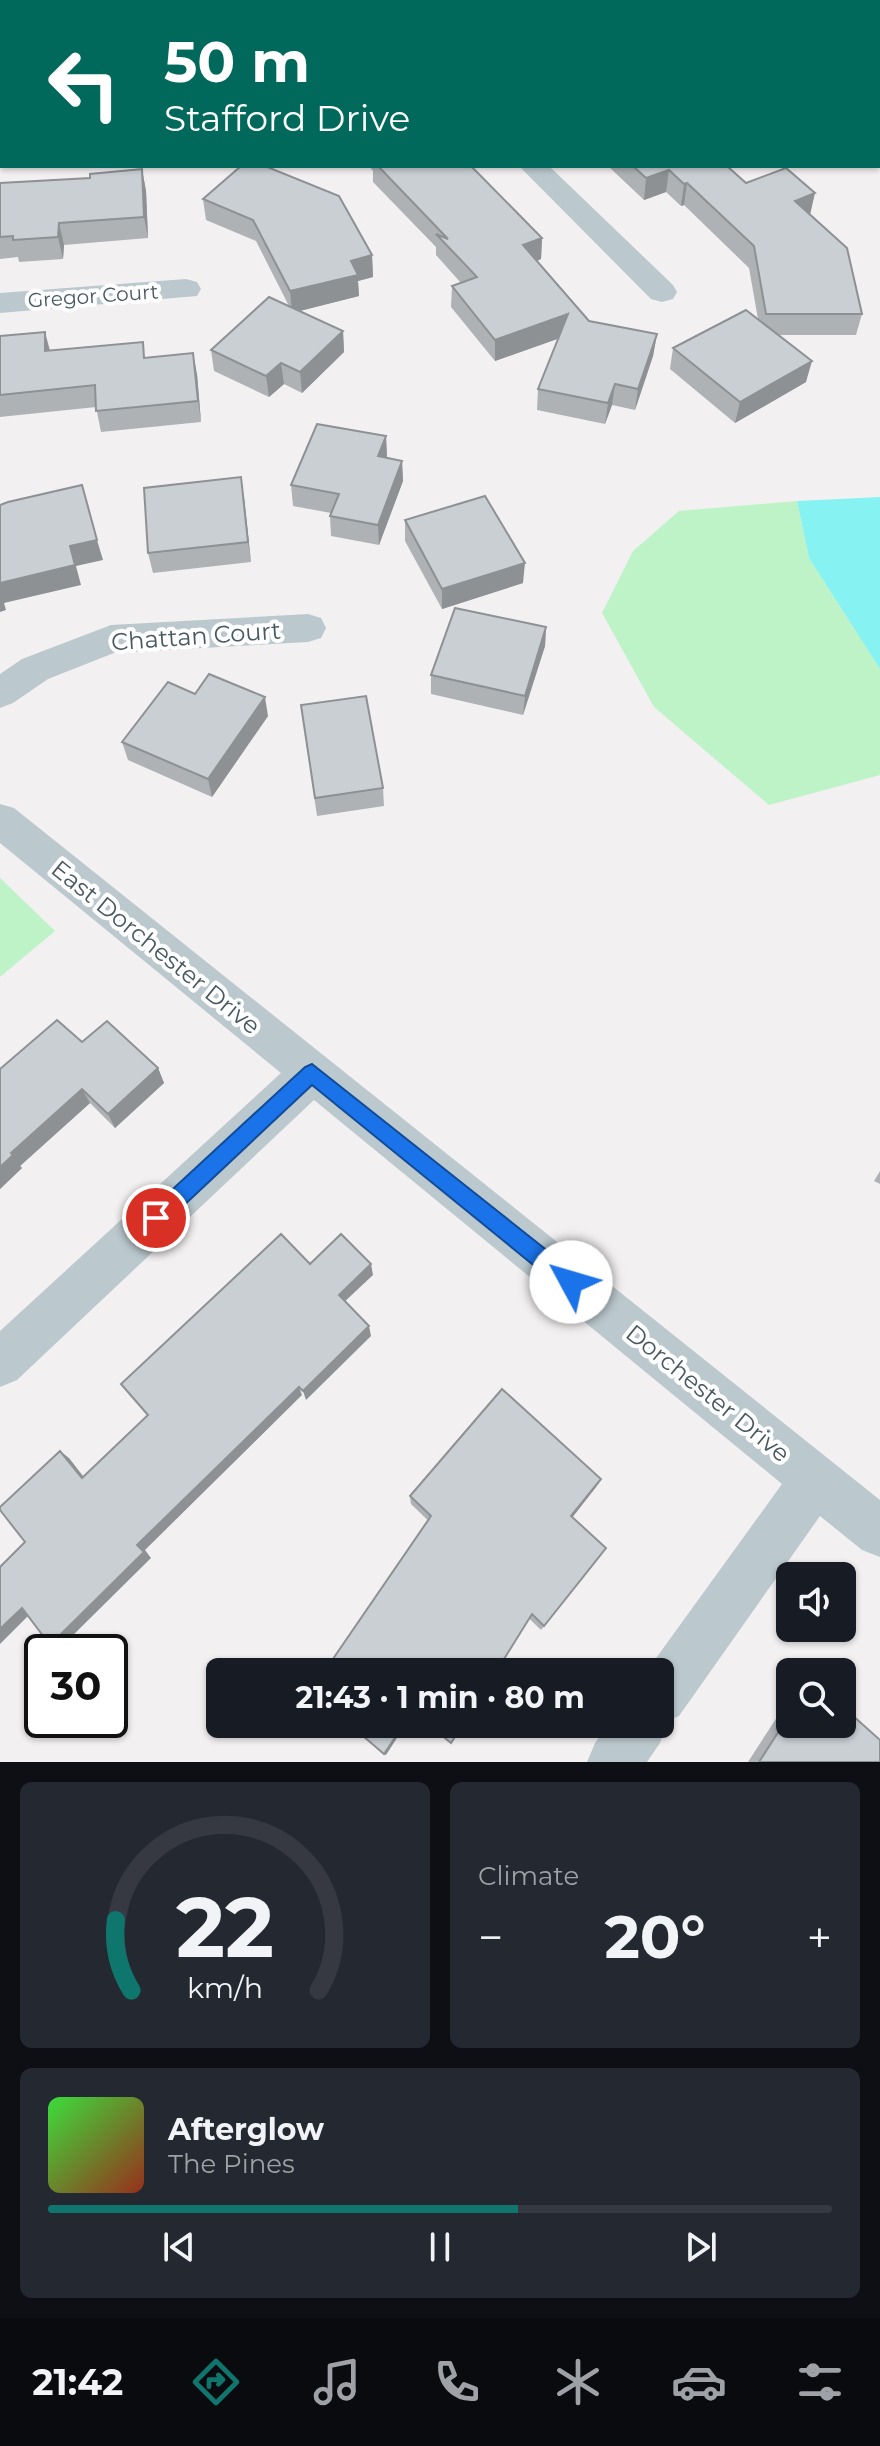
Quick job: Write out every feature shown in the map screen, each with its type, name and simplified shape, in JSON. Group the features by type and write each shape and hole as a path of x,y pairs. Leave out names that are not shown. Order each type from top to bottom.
{"street":[{"path":"535,168 662,292"},
{"name":"Gregor Court","path":"0,303 186,289"},
{"name":"Chattan Court","path":"0,693 35,669 111,639 308,628"},
{"name":"East Dorchester Drive","path":"0,820 312,1073"},
{"path":"0,1363 312,1073"},
{"name":"Dorchester Drive","path":"312,1073 880,1532"},
{"path":"674,1677 815,1481"},
{"path":"614,1762 631,1738"}],"green space":[{"path":"797,501 809,558 880,669 880,775 769,805 654,707 602,613 633,551 679,511"},
{"path":"0,878 55,931 0,977"}],"water":[{"path":"880,497 880,669 809,558 797,501"}],"building":[{"path":"239,168 270,168 339,196 372,255 351,261 358,275 290,291 253,220 203,199"},
{"path":"380,168 473,168 542,238 523,245 589,321 657,334 638,389 615,384 608,403 538,389 568,314 495,340 452,286 477,277 436,234 448,239"},
{"path":"635,168 729,168 746,183 786,168 815,193 795,201 847,248 862,314 766,314 754,246 669,170 646,178"},
{"path":"142,169 144,217 59,223 58,237 13,240 13,236 0,237 0,183 90,178 90,174"},
{"path":"269,297 343,331 300,372 281,363 266,376 211,350"},
{"path":"746,310 812,361 740,402 673,348"},
{"path":"45,332 45,351 143,342 144,358 193,353 198,401 96,411 95,385 0,395 0,336"},
{"path":"317,424 386,436 378,456 402,461 378,525 330,516 339,494 291,485"},
{"path":"241,477 248,542 148,553 144,488"},
{"path":"82,485 97,540 70,546 75,565 0,583 0,505"},
{"path":"485,496 525,563 442,589 405,520"},
{"path":"455,608 546,627 525,696 431,675"},
{"path":"209,674 265,697 208,779 122,742 168,682 195,694"},
{"path":"366,696 383,788 315,798 301,705"},
{"path":"57,1020 82,1042 107,1021 158,1068 108,1114 82,1089 11,1153 13,1155 0,1167 0,1069"},
{"path":"281,1234 310,1264 341,1234 371,1264 339,1295 369,1326 303,1391 299,1387 137,1545 144,1552 61,1634 42,1634 22,1608 0,1629 0,1567 25,1542 0,1507 60,1451 82,1478 148,1415 121,1384"},
{"path":"502,1389 601,1479 571,1516 606,1548 544,1626 532,1614 505,1658 334,1658 431,1516 410,1496"},
{"path":"856,1719 880,1740 880,1762 759,1762 776,1736 856,1738"},
{"path":"365,1738 395,1738 384,1754"}],"route":[{"path":"156,1218 312,1073 571,1282"}]}
